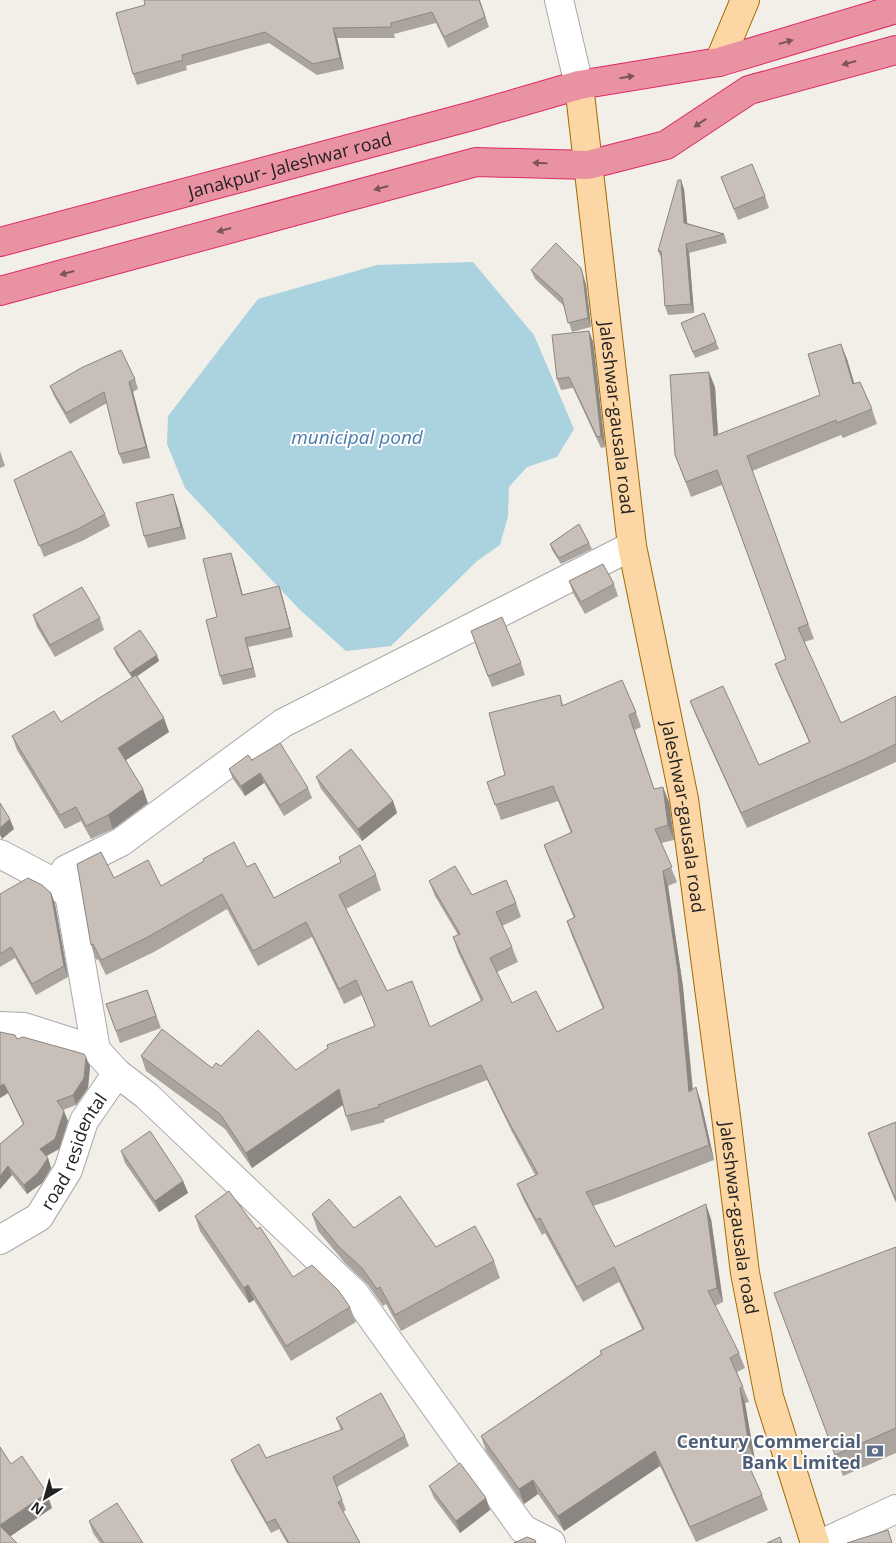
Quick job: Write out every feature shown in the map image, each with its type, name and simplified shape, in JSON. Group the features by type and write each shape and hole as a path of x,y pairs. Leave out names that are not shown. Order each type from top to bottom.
{"highway":[{"name":"Janakpur- Jaleshwar road","path":"0,242 462,119 579,85 719,62 896,9"},
{"path":"0,291 476,162 588,164 666,145 749,90 896,50"}],"main road":[{"path":"719,62 745,0"},
{"name":"Jaleshwar-gausala road","path":"579,85 632,546 684,800 747,1283 769,1397 815,1543"}],"street":[{"path":"559,0 579,85"},
{"path":"96,1050 65,870 121,842 283,723 632,546"},
{"path":"0,854 55,883 70,896"},
{"path":"0,1026 24,1027 96,1050 116,1073 148,1096 355,1294 523,1528 550,1543"},
{"name":"road residental","path":"0,1240 39,1217 68,1170 84,1121 116,1073"},
{"path":"823,1543 896,1510"}],"water":[{"name":"municipal pond","path":"473,262 534,335 574,429 557,457 527,467 509,487 508,516 500,545 477,561 391,646 346,651 299,609 185,488 167,444 168,416 258,299 377,265"}],"building":[{"path":"144,0 479,0 485,17 444,37 432,12 391,23 391,27 333,28 340,58 313,64 265,32 182,55 183,60 133,74 116,13 145,5"},
{"path":"752,164 765,196 734,209 721,177"},
{"path":"678,180 681,180 684,223 724,234 686,244 691,304 665,306 661,251 658,251"},
{"path":"556,243 581,268 588,318 568,323 562,298 531,270"},
{"path":"704,313 716,342 693,352 681,323"},
{"path":"589,331 601,436 597,437 569,377 557,379 552,335"},
{"path":"841,344 853,384 860,382 872,409 837,423 836,420 747,456 808,624 798,628 841,723 896,696 896,744 741,813 690,701 723,686 759,765 810,742 775,664 786,659 717,470 686,482 675,455 670,375 709,372 714,436 820,395 808,354"},
{"path":"121,350 135,379 129,382 146,447 119,454 104,392 66,413 50,386 81,368"},
{"path":"71,451 105,514 78,529 39,546 14,480"},
{"path":"173,494 181,527 144,536 136,503"},
{"path":"579,524 589,543 559,558 550,544"},
{"path":"231,553 242,595 279,586 290,628 245,638 253,668 220,676 206,620 217,617 203,559"},
{"path":"603,564 614,584 581,602 569,581"},
{"path":"82,587 100,618 50,645 33,615"},
{"path":"502,617 521,663 488,676 471,631"},
{"path":"140,630 157,655 130,673 114,648"},
{"path":"136,675 164,718 118,748 143,789 108,815 86,826 76,807 60,815 12,736 54,711 61,722"},
{"path":"622,680 636,712 629,715 654,789 663,787 668,825 655,829 672,867 663,871 678,972 689,1092 696,1087 709,1145 586,1192 615,1247 706,1204 717,1288 708,1291 739,1353 730,1358 743,1387 740,1388 749,1446 742,1450 762,1495 690,1527 655,1451 558,1516 533,1480 519,1489 481,1436 602,1354 600,1351 644,1329 614,1267 577,1287 540,1218 536,1220 517,1184 538,1174 506,1117 481,1065 378,1105 379,1107 346,1116 339,1089 246,1153 220,1114 141,1056 162,1029 212,1068 216,1063 221,1066 258,1030 296,1070 328,1048 327,1045 375,1026 356,980 339,989 306,922 253,951 222,894 148,937 101,960 93,944 91,945 77,864 101,852 114,878 148,860 161,886 234,842 247,867 255,863 274,898 341,862 339,857 360,845 376,875 339,895 387,991 412,981 430,1027 483,1000 453,937 460,934 429,881 455,866 472,895 506,880 516,903 496,912 512,947 490,958 512,1003 536,991 557,1032 604,1008 567,921 575,917 544,845 572,832 553,786 495,805 487,782 505,775 489,713 560,695 562,706"},
{"path":"280,743 308,788 280,805 260,773 241,786 229,769 248,755 252,760"},
{"path":"351,749 393,801 358,829 316,777"},
{"path":"0,803 10,819 0,828"},
{"path":"28,878 42,885 51,893 64,966 32,984 11,947 0,954 0,894"},
{"path":"147,990 156,1016 116,1031 106,1004"},
{"path":"0,1032 15,1035 17,1039 23,1037 84,1054 86,1057 84,1078 73,1095 57,1101 64,1111 55,1139 40,1149 48,1158 38,1173 24,1185 8,1166 0,1176 0,1144 24,1124 4,1084 0,1086"},
{"path":"896,1122 896,1200 868,1133"},
{"path":"150,1131 183,1181 155,1201 121,1151"},
{"path":"229,1191 257,1229 260,1227 293,1277 312,1265 338,1290 350,1307 286,1346 248,1285 244,1288 195,1216"},
{"path":"400,1196 436,1247 475,1226 494,1261 395,1315 380,1287 377,1289 362,1268 339,1247 312,1214 329,1199 354,1228"},
{"path":"896,1247 896,1428 835,1455 774,1293"},
{"path":"381,1393 405,1436 333,1477 342,1500 338,1502 360,1543 289,1543 275,1519 267,1523 231,1460 259,1444 266,1458 343,1429 336,1418"},
{"path":"0,1447 11,1464 22,1456 47,1493 0,1525"},
{"path":"460,1463 486,1498 456,1521 429,1486"},
{"path":"117,1503 143,1543 104,1543 89,1521"},
{"path":"0,1526 17,1543 0,1543"},
{"path":"888,1530 892,1543 847,1543"},
{"path":"527,1537 535,1540 536,1543 514,1543"},
{"path":"780,1537 782,1543 767,1543"}],"place":[{"name":"Century Commercial Bank Limited","path":"875,1451"}]}
